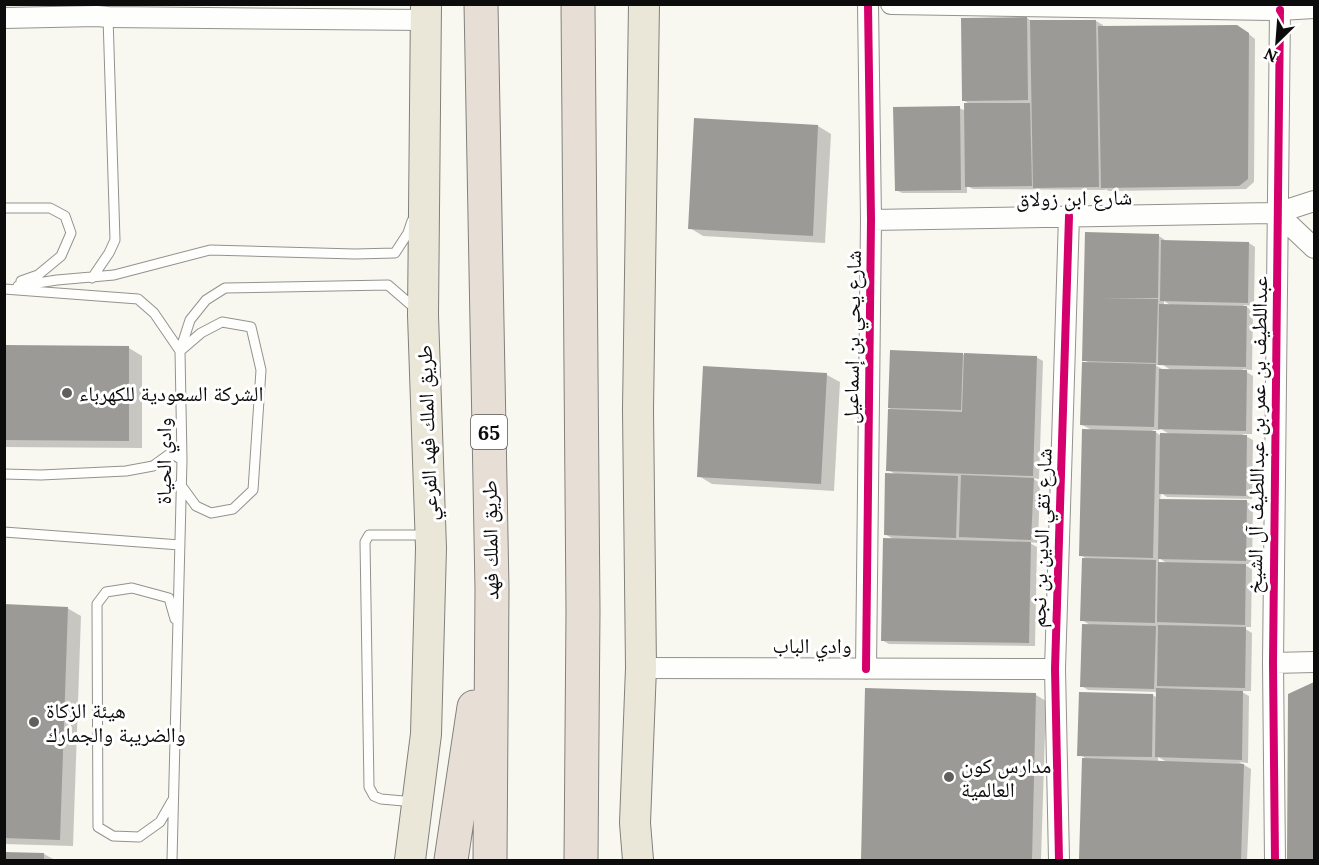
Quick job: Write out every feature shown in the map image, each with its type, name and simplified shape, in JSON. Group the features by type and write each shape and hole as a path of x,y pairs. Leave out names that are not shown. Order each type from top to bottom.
{"highway":[{"path":"578,4 583,611 581,861"},
{"name":"طريق الملك فهد","path":"481,8 492,590 490,861"},
{"path":"451,861 492,590"},
{"path":"583,611 600,861"}],"main road":[{"path":"638,861 635,823 641,668 638,410 644,4"},
{"name":"طريق الملك فهد الفرعي","path":"410,861 426,734 431,535 423,315 425,12"}],"street":[{"name":"شارع يحي بن إسماعيل","path":"866,669 871,220 868,4"},
{"path":"891,4 1280,10 1314,8"},
{"name":"عبداللطيف بن عمر بن عبداللطيف آل الشيخ","path":"1275,861 1273,663 1280,10"},
{"path":"4,18 425,12"},
{"name":"شارع ابن زولاق","path":"871,220 1277,213 1314,201"},
{"path":"1277,213 1314,248"},
{"name":"شارع تقي الدين بن نجم","path":"1059,861 1055,669 1069,216"},
{"path":"1273,663 1314,662"},
{"name":"وادي الباب","path":"641,668 1055,669"}],"lane":[{"path":"92,278 110,253 115,240 108,17"},
{"path":"4,288 114,275 210,250 395,253 408,233 424,185"},
{"path":"4,208 50,208 65,216 71,233 61,256 38,275 4,288"},
{"name":"وادي الحياة","path":"172,861 182,460 180,351 190,320 206,300 225,288 388,285 423,315"},
{"path":"4,288 138,299 154,313 180,351 201,333 222,322 251,327 261,370 253,490 233,509 211,513 196,506 180,484"},
{"path":"4,474 40,475 126,471 153,466 171,453 182,460"},
{"path":"4,532 180,545"},
{"path":"418,802 381,799 374,796 369,787 365,542 369,535 431,535"},
{"path":"174,799 159,822 139,837 113,836 98,827 97,604 106,592 132,588 169,598 178,627"}],"building":[{"path":"1027,17 1028,100 962,101 961,18"},
{"path":"1030,20 1096,20 1099,187 1033,188"},
{"path":"1237,25 1249,33 1248,179 1239,186 1101,188 1098,26"},
{"path":"964,103 1030,103 1032,186 965,187"},
{"path":"960,106 961,190 895,191 893,107"},
{"path":"694,118 818,125 813,236 688,229"},
{"path":"1085,232 1159,234 1158,298 1102,298 1158,299 1156,363 1082,361"},
{"path":"1161,240 1249,242 1248,303 1160,301"},
{"path":"1159,304 1247,306 1246,367 1158,365"},
{"name":"الشركة السعودية للكهرباء","path":"4,345 129,346 129,441 4,440"},
{"path":"890,350 963,353 961,410 888,408"},
{"path":"964,353 1037,356 1033,476 886,471 888,409 962,412"},
{"path":"1082,362 1156,364 1154,427 1080,425"},
{"path":"703,366 827,373 821,484 697,477"},
{"path":"1159,369 1247,370 1246,431 1158,429"},
{"path":"1082,429 1156,431 1153,558 1079,556"},
{"path":"1160,433 1247,435 1246,496 1159,494"},
{"path":"885,473 958,476 956,538 884,535"},
{"path":"961,475 1034,478 1031,540 959,537"},
{"path":"1159,499 1247,500 1246,561 1158,559"},
{"path":"883,538 1031,542 1029,643 881,641"},
{"path":"1082,558 1156,560 1155,623 1080,621"},
{"path":"1158,562 1246,564 1245,625 1157,622"},
{"name":"هيئة الزكاة والضريبة والجمارك","path":"4,604 68,607 60,840 4,838"},
{"path":"1082,624 1156,626 1154,689 1080,687"},
{"path":"1158,625 1246,627 1245,688 1157,686"},
{"path":"1314,682 1314,860 1287,860 1288,694"},
{"name":"مدارس كون العالمية","path":"865,688 1036,693 1032,860 861,860"},
{"path":"1156,688 1243,691 1242,760 1155,757"},
{"path":"1079,692 1153,694 1152,757 1077,756"},
{"path":"1082,758 1244,764 1241,860 1079,860"},
{"path":"4,852 44,853 44,860 4,860"}],"cycle path":[{"path":"866,669 871,220 868,4"},
{"path":"1275,860 1273,663 1280,10"},
{"path":"1059,860 1055,669 1069,216"}],"place":[{"name":"الشركة السعودية للكهرباء","path":"67,393"},
{"name":"هيئة الزكاة والضريبة والجمارك","path":"34,722"},
{"name":"مدارس كون العالمية","path":"949,777"}]}
